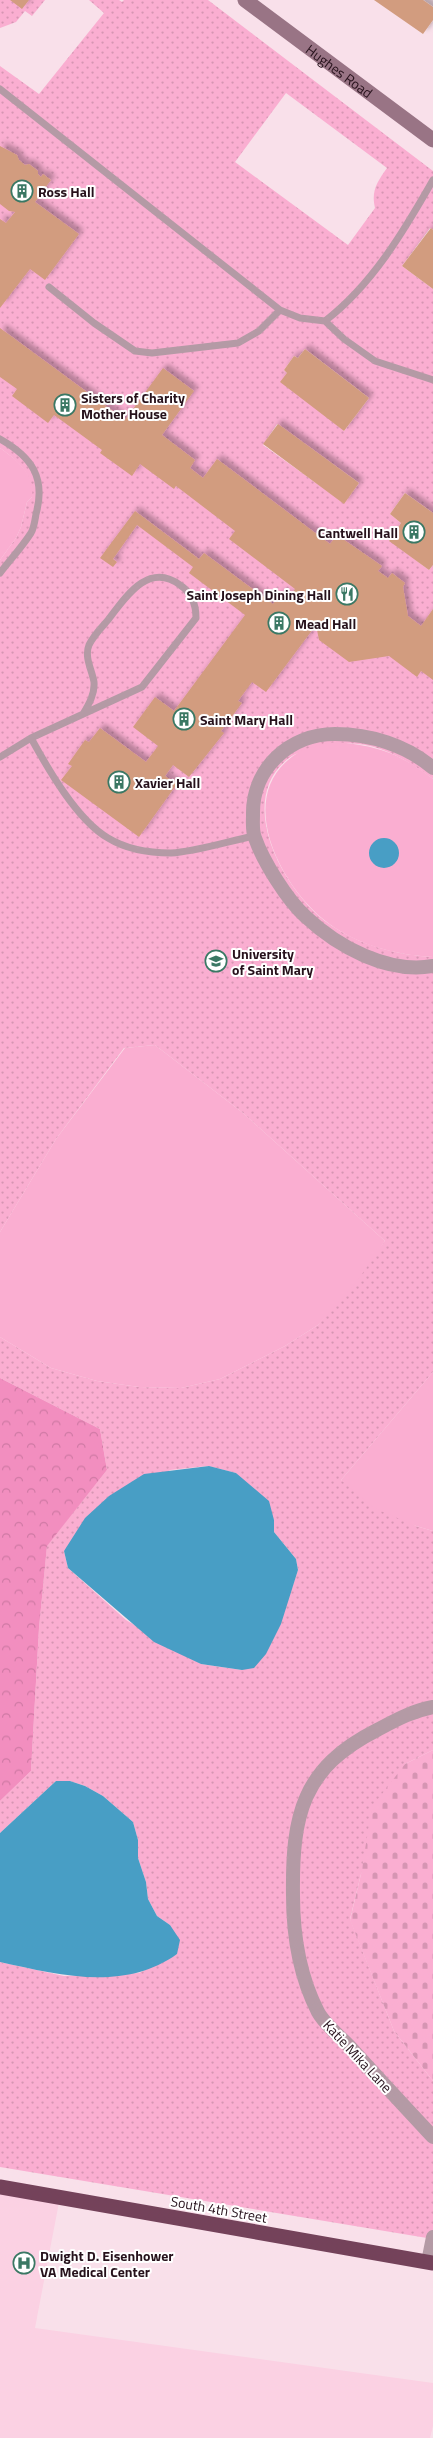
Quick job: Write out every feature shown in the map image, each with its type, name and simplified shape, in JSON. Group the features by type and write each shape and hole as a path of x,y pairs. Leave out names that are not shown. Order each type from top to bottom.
{"highway":[{"name":"South 4th Street","path":"0,2187 430,2263"}],"street":[{"name":"Hughes Road","path":"245,0 433,140"},
{"path":"433,768 410,752 377,739 350,734 322,734 295,743 274,758 262,776 253,802 254,836 288,896 304,916 324,932 353,950 382,962 424,967 433,966"},
{"name":"Katie Mika Lane","path":"433,1707 413,1711 361,1738 330,1760 310,1789 296,1821 292,1867 297,1951 304,1982 320,2014 433,2137"},
{"path":"430,2263 433,2237"}],"lane":[{"path":"0,89 280,310 300,318 325,321 344,339 375,361 433,380"},
{"path":"325,321 343,307 402,235 433,180"},
{"path":"49,287 94,323 135,351 152,353 238,343 259,331 280,310"},
{"path":"0,439 24,456 34,469 40,487 38,508 32,531 0,573"},
{"path":"0,757 31,738 142,687 196,618 196,606 189,593 180,584 167,578 157,578 132,587 89,645 88,666 94,682 90,703 83,714"},
{"path":"31,738 54,779 86,818 107,838 136,850 172,853 254,836"}],"shaded area":[{"path":"0,2187 60,2197 35,2328 433,2383 433,2426 430,2438 0,2438"}],"green space":[{"path":"0,0 45,0 32,16 25,11 16,22 0,28"},
{"name":"University of Saint Mary","path":"89,0 119,0 122,2 124,0 208,0 433,171 433,230 430,228 402,266 433,289 433,513 405,493 390,514 401,523 389,540 429,570 433,565 433,779 406,761 379,748 349,743 333,744 292,756 274,774 266,796 265,820 272,846 283,870 298,893 315,912 332,926 356,939 394,952 433,957 433,1372 341,1480 416,1526 433,1531 433,1750 405,1764 361,1874 350,1919 394,2031 433,2081 433,2239 0,2167 0,1962 64,1976 139,1973 177,1954 170,1925 157,1916 148,1899 146,1882 138,1858 138,1840 133,1822 103,1796 85,1786 70,1781 56,1781 0,1833 0,1801 31,1771 39,1628 47,1545 107,1470 100,1429 0,1378 0,1337 51,1368 97,1381 139,1387 181,1388 220,1379 285,1346 318,1325 385,1241 243,1113 155,1045 124,1048 56,1139 0,1232 0,560 16,538 21,527 27,502 32,497 32,489 23,468 0,448 0,66 39,94 104,13","holes":["286,93 387,168 374,192 375,208 348,245 235,162","305,349 369,398 344,431 284,370 294,356 298,358","277,424 359,483 344,503 263,445","208,1466 236,1473 274,1520 274,1532 296,1559 298,1570 292,1588 242,1670 201,1664 126,1620 68,1568 64,1551 170,1470"]},
{"path":"0,448 24,468 31,481 32,497 27,502 21,527 16,538 0,560"},
{"path":"336,742 365,746 388,752 410,763 433,779 433,957 404,954 375,947 335,928 307,904 292,885 279,863 270,840 266,817 267,794 276,774 293,756 303,750"},
{"path":"155,1045 243,1113 385,1241 355,1284 318,1325 285,1346 220,1379 181,1388 139,1387 97,1381 51,1368 0,1337 0,1232 56,1139 125,1048"},
{"path":"433,1372 433,1531 416,1526 374,1508 341,1480"},
{"path":"0,1378 100,1429 107,1470 47,1546 39,1628 31,1771 0,1801"},
{"path":"433,1750 433,2081 394,2031 350,1920 361,1874 372,1807 405,1764"}],"water":[{"path":"384,838 395,842 399,853 395,864 384,868 373,864 369,853 373,842"},
{"path":"209,1466 236,1473 269,1501 274,1520 274,1532 296,1559 298,1570 281,1624 266,1654 254,1668 242,1670 201,1664 154,1642 68,1568 64,1551 85,1518 109,1496 144,1474"},
{"path":"56,1781 70,1781 85,1786 103,1796 133,1822 138,1840 138,1858 146,1882 148,1899 157,1916 170,1925 180,1940 177,1954 157,1966 113,1977 91,1977 45,1972 0,1962 0,1833"}],"building":[{"path":"10,0 29,0 22,9"},
{"path":"374,0 423,0 433,7 433,20 423,34"},
{"path":"0,146 17,155 19,160 25,165 29,164 38,171 41,177 43,174 51,180 35,202 79,234 45,280 30,269 0,308 0,219 6,223 15,212 9,211 0,204"},
{"path":"431,228 433,230 433,289 402,266"},
{"path":"0,328 125,420 163,368 194,391 162,435 195,460 190,468 203,478 217,459 330,544 337,535 382,566 378,571 388,578 392,573 405,583 403,587 408,616 421,626 433,609 433,680 421,671 417,677 389,656 349,662 319,640 316,625 266,692 252,682 238,701 242,703 221,731 224,733 189,777 173,765 165,776 177,784 139,837 61,780 72,766 68,764 85,740 89,742 100,728 146,762 158,746 133,727 155,697 174,711 245,615 189,573 193,567 137,525 113,559 117,562 113,567 100,558 135,511 199,559 204,553 273,604 281,593 288,598 295,589 229,539 235,531 176,486 174,489 140,464 132,476 100,453 102,450 54,415 48,423 12,396 17,389 0,377"},
{"path":"305,349 369,398 344,431 280,382 287,373 284,370 294,356 298,358"},
{"path":"278,424 359,483 344,504 263,444"},
{"name":"Cantwell Hall","path":"405,493 433,513 433,565 429,570 389,541 401,523 390,514"}],"place":[{"name":"Ross Hall","path":"22,191"},
{"name":"Sisters of Charity Mother House","path":"65,405"},
{"name":"Cantwell Hall","path":"414,532"},
{"name":"Saint Joseph Dining Hall","path":"347,594"},
{"name":"Mead Hall","path":"279,623"},
{"name":"Saint Mary Hall","path":"184,719"},
{"name":"Xavier Hall","path":"119,782"},
{"name":"University of Saint Mary","path":"216,961"},
{"name":"Dwight D. Eisenhower VA Medical Center","path":"24,2263"}]}
